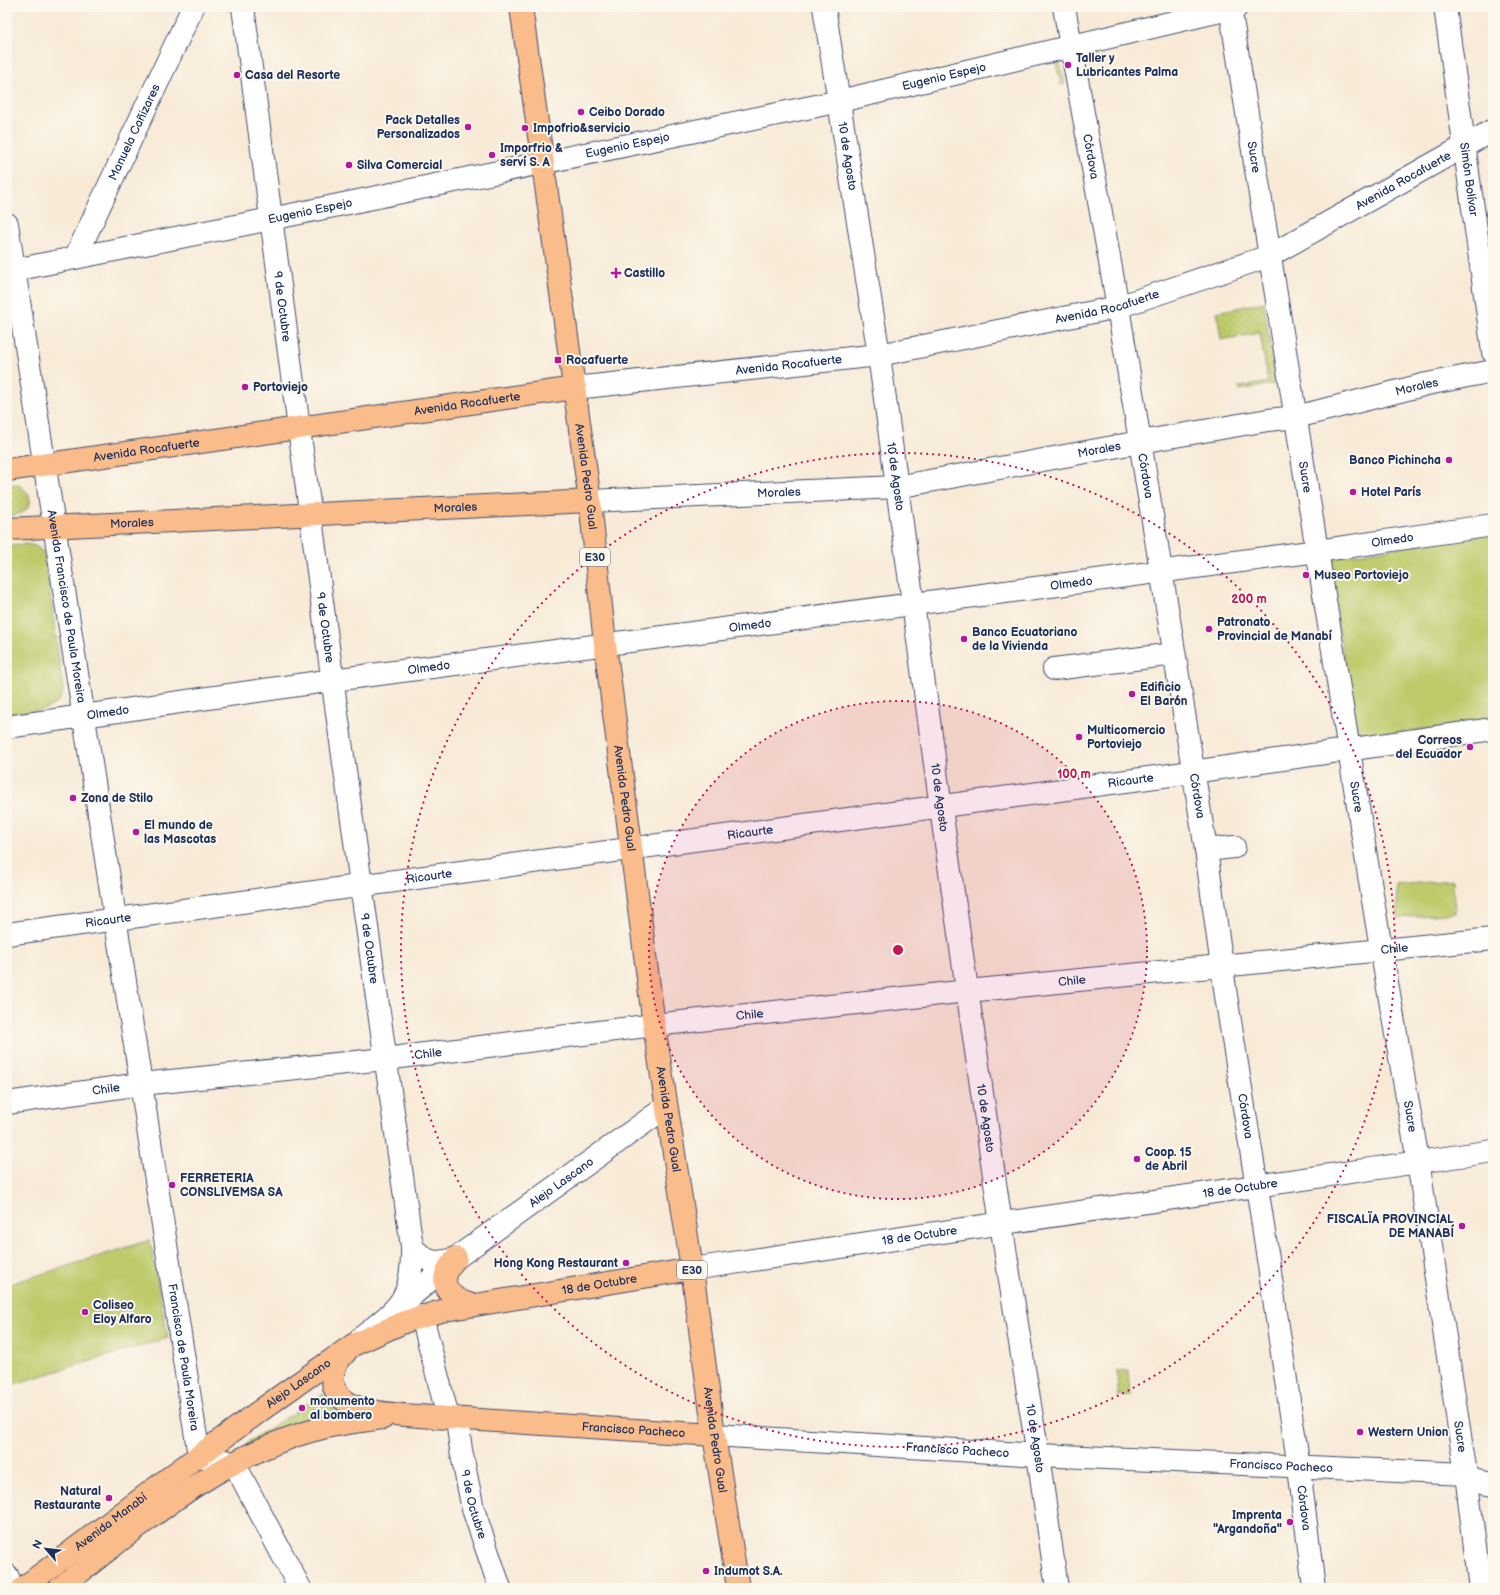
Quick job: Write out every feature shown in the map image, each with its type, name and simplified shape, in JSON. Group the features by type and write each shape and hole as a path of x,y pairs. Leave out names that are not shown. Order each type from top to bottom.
{"main road":[{"name":"Avenida Pedro Gual","path":"521,7 590,501 605,644 654,1025 692,1269 714,1435 738,1588"},
{"name":"Avenida Rocafuerte","path":"7,470 574,388"},
{"name":"Morales","path":"7,529 590,501"},
{"path":"456,1258 446,1273 445,1282 447,1290 458,1301 472,1305"},
{"name":"18 de Octubre","path":"353,1345 385,1330 422,1316 472,1305 692,1269"},
{"name":"Alejo Lascano","path":"199,1456 353,1345"},
{"path":"353,1345 340,1358 333,1372 334,1390 339,1397 356,1407 418,1416"},
{"name":"Avenida Manabí","path":"60,1588 161,1510 206,1479 234,1463 310,1431 359,1421 418,1416"},
{"name":"Francisco Pacheco","path":"418,1416 714,1435"},
{"name":"Avenida Manabí","path":"23,1588 199,1456"}],"street":[{"name":"Manuela Cañizares","path":"75,258 193,7"},
{"name":"9 de Octubre","path":"243,7 310,514 412,1247"},
{"name":"10 de Agosto","path":"824,7 879,355 940,806 1001,1224 1038,1455 1057,1588"},
{"name":"Córdova","path":"1064,7 1118,308 1161,570 1192,772 1206,850 1222,966 1257,1185 1299,1468 1314,1588"},
{"name":"Simón Bolívar","path":"1445,7 1466,146 1484,224 1493,352"},
{"name":"Eugenio Espejo","path":"14,270 271,219 840,101 1233,8"},
{"name":"Sucre","path":"1233,8 1269,256 1318,551 1348,749 1418,1161 1466,1477 1480,1588"},
{"name":"Avenida Rocafuerte","path":"574,388 879,355 1118,308 1269,256 1493,130"},
{"name":"Avenida Francisco de Paula Moreira","path":"7,224 141,1084"},
{"name":"Morales","path":"590,501 897,487 1140,442 1268,420 1296,417 1428,384 1493,371"},
{"name":"Olmedo","path":"7,727 333,680 1161,570 1318,551 1493,524"},
{"path":"1054,669 1174,654"},
{"name":"Ricaurte","path":"7,934 1192,772 1493,729"},
{"path":"1206,850 1234,847"},
{"name":"Chile","path":"7,1104 141,1084 385,1059 654,1025 968,991 1493,939"},
{"name":"Francisco de Paula Moreira","path":"141,1084 199,1456"},
{"name":"Alejo Lascano","path":"353,1345 456,1258 666,1107"},
{"name":"18 de Octubre","path":"692,1269 1493,1151"},
{"name":"Alejo Lascano","path":"412,1247 422,1258 432,1262 443,1262 456,1258"},
{"name":"Alejo Lascano","path":"396,1310 406,1293 410,1281 413,1266 412,1247"},
{"name":"9 de Octubre","path":"422,1316 453,1418 473,1509 500,1588"},
{"name":"Francisco Pacheco","path":"714,1435 1038,1455 1466,1477 1493,1484"},
{"path":"199,1456 234,1463 300,1588"},
{"path":"7,1575 12,1588"}],"green space":[{"path":"1055,60 1060,63 1065,83 1061,85"},
{"path":"1264,302 1276,384 1239,390 1239,387 1268,382 1260,333 1221,340 1217,312"},
{"path":"17,484 29,495 30,505 22,513 7,516 7,485"},
{"path":"1493,533 1493,721 1361,737 1357,734 1328,570 1330,563 1336,557"},
{"path":"27,544 38,547 45,556 63,689 61,697 50,707 42,710 7,714 7,545"},
{"path":"1453,880 1455,913 1398,918 1396,885"},
{"name":"Coliseo Eloy Alfaro","path":"150,1240 168,1338 7,1386 7,1285"},
{"path":"1128,1370 1130,1395 1118,1396 1117,1371"},
{"path":"323,1394 330,1407 341,1414 247,1446 248,1442"}],"place":[{"name":"Taller y Lubricantes Palma","path":"1068,65"},
{"name":"Casa del Resorte","path":"237,75"},
{"name":"Ceibo Dorado","path":"581,112"},
{"name":"Pack Detalles Personalizados","path":"468,127"},
{"name":"Impofrio&servicio","path":"525,128"},
{"name":"Imporfrio & serví S. A","path":"492,155"},
{"name":"Silva Comercial","path":"349,165"},
{"name":"Castillo","path":"616,273"},
{"name":"Rocafuerte","path":"558,360"},
{"name":"Portoviejo","path":"245,387"},
{"name":"Banco Pichincha","path":"1449,460"},
{"name":"Hotel París","path":"1353,492"},
{"name":"Museo Portoviejo","path":"1306,575"},
{"name":"Patronato Provincial de Manabí","path":"1209,629"},
{"name":"Banco Ecuatoriano de la Vivienda","path":"964,639"},
{"name":"Edificio El Barón","path":"1132,694"},
{"name":"Multicomercio Portoviejo","path":"1079,737"},
{"name":"Correos del Ecuador","path":"1470,747"},
{"name":"Zona de Stilo","path":"73,798"},
{"name":"El mundo de las Mascotas","path":"136,832"},
{"name":"Coop. 15 de Abril","path":"1137,1159"},
{"name":"FERRETERIA CONSLIVEMSA SA","path":"172,1185"},
{"name":"FISCALÏA PROVINCIAL DE MANABÍ","path":"1462,1226"},
{"name":"Hong Kong Restaurant","path":"626,1263"},
{"name":"Coliseo Eloy Alfaro","path":"85,1312"},
{"name":"monumento al bombero","path":"302,1408"},
{"name":"Western Union","path":"1360,1432"},
{"name":"Natural Restaurante","path":"109,1498"},
{"name":"Imprenta \"Argandoña\"","path":"1290,1522"},
{"name":"Indumot S.A.","path":"706,1571"}]}
